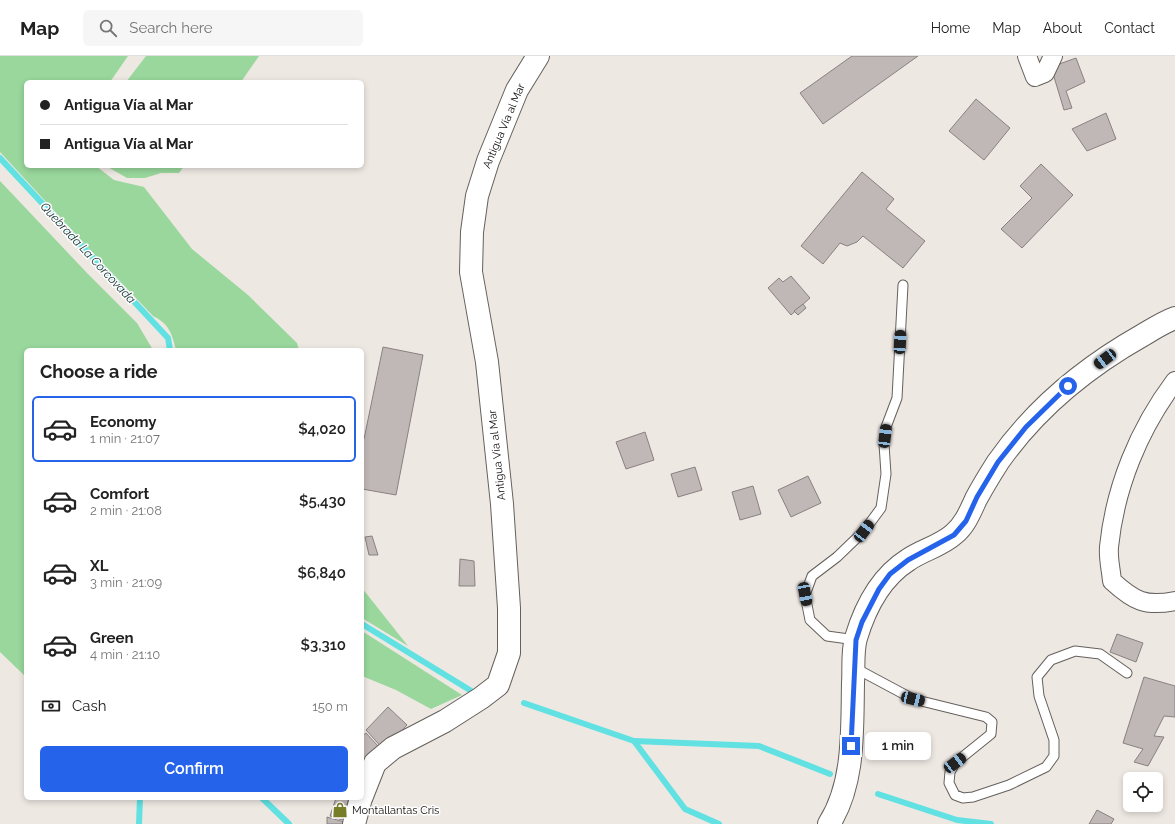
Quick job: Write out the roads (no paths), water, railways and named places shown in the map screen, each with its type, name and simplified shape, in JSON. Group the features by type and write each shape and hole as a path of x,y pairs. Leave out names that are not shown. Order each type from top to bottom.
{"main road":[{"name":"Antigua Vía al Mar","path":"364,792 375,763 393,748 445,721 481,698 498,684 509,653 509,608 502,504 487,362 471,272 472,232 477,196 488,160 517,90 538,56"},
{"path":"829,824 836,813 847,782 851,746 856,640 865,616 879,589 890,574 908,560 954,535 966,521 977,497 998,462 1026,427 1068,386 1117,350 1175,318"},
{"name":"Antigua Vía al Mar","path":"354,824 361,800"}],"street":[{"path":"1027,56 1035,77 1045,74 1053,56"},
{"path":"1175,381 1156,407 1136,443 1119,492 1108,549 1112,581 1130,597 1149,603 1161,604 1175,601"}],"lane":[{"path":"856,640 827,636 810,620 805,594 812,576 837,557 864,531 881,508 886,474 884,444 886,427 897,398 903,285"},
{"path":"854,667 913,699 986,717 992,722 991,734 955,763 950,772 949,782 951,789 955,795 963,798 973,798 1008,785 1046,767 1054,756 1054,740 1039,696 1037,677 1051,660 1075,651 1100,654 1127,673"}],"waterway":[{"name":"Quebrada La Corcovada","path":"0,158 168,338 170,348"},
{"path":"364,625 473,692"},
{"path":"524,703 634,741 685,809 719,824"},
{"path":"634,741 759,746 830,774"},
{"path":"878,794 957,820 991,824"},
{"path":"139,824 140,800"},
{"name":"Quebrada La Corcovada","path":"264,800 289,824"}],"place":[{"name":"Montallantas Cris","path":"340,810"}]}
